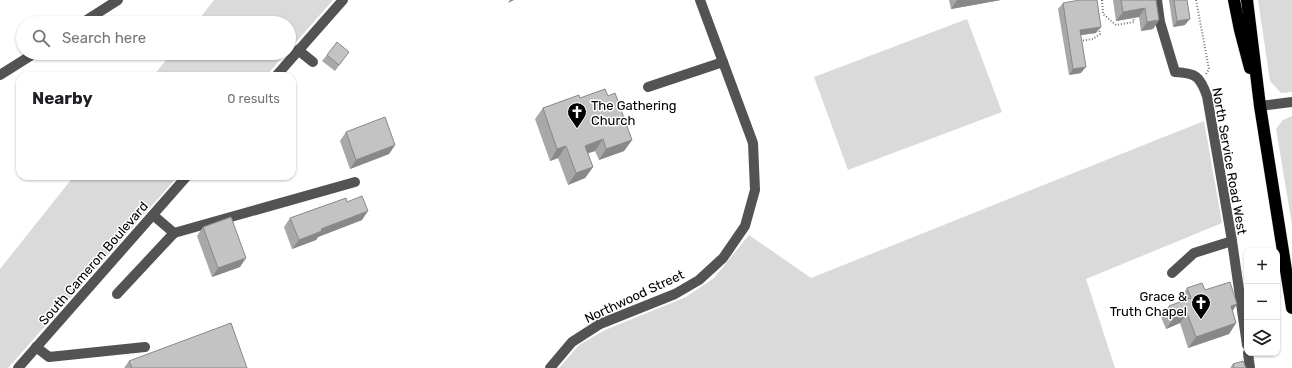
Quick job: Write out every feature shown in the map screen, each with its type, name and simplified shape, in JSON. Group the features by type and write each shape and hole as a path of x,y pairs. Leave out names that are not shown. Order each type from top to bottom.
{"highway":[{"path":"1234,0 1240,30 1260,106"},
{"path":"1247,0 1260,106 1292,308"}],"street":[{"path":"93,16 118,0"},
{"path":"296,52 343,0"},
{"name":"Northwood Street","path":"550,368 572,342 600,324 675,294 699,280 723,258 745,226 755,190 754,143 700,0"},
{"name":"North Service Road West","path":"1157,0 1160,22 1175,72 1189,73 1202,82 1207,96 1232,241 1244,324"},
{"path":"298,50 313,62"},
{"path":"0,75 24,60"},
{"path":"279,72 290,60"},
{"path":"648,87 723,62"},
{"path":"1260,106 1292,102"},
{"name":"South Cameron Boulevard","path":"18,368 184,180"},
{"path":"117,294 174,233 354,182"},
{"path":"153,215 174,233"},
{"path":"1172,273 1194,253 1232,241"},
{"path":"36,348 49,357 145,346"},
{"path":"1248,356 1250,368"}],"path":[{"path":"1102,0 1104,14 1116,25 1134,22 1132,11"},
{"path":"1196,0 1209,69 1205,77"},
{"path":"1096,9 1102,8"},
{"path":"1079,34 1080,41 1093,39 1100,34 1098,21"}],"shaded area":[{"path":"214,0 333,0 296,42 296,16 201,16"},
{"path":"1258,0 1292,0 1292,92 1281,93 1270,81"},
{"path":"967,19 1002,112 848,170 814,77"},
{"path":"166,60 280,60 269,72 156,72"},
{"path":"1292,116 1292,225 1276,129 1283,120"},
{"path":"1204,121 1222,223 1086,279 1115,368 559,368 579,345 605,330 686,297 714,278 749,235 811,278"},
{"path":"71,180 174,180 8,368 0,368 0,269"}],"building":[{"path":"1080,0 1097,0 1101,27 1080,30 1086,67 1073,69 1063,3"},
{"path":"1121,0 1156,0 1159,20 1147,22 1145,8 1123,12"},
{"path":"1174,0 1187,0 1190,19 1177,21"},
{"path":"337,42 349,52 339,65 327,55"},
{"name":"The Gathering Church","path":"605,89 608,96 615,93 632,140 606,149 603,139 585,146 593,167 576,173 566,146 557,149 543,108 579,95 580,98"},
{"path":"385,117 395,145 356,160 346,132"},
{"path":"362,196 368,211 321,229 322,231 299,240 290,218 346,198 347,202"},
{"path":"231,217 246,258 218,268 203,227"},
{"name":"Grace & Truth Chapel","path":"1230,282 1237,304 1231,306 1236,323 1196,337 1187,313 1174,318 1169,306 1191,298 1187,288 1202,283 1205,290"},
{"path":"231,323 247,368 132,368 129,361"},
{"path":"1243,361 1246,368 1234,368 1233,364"}],"place":[{"name":"The Gathering Church","path":"577,129"},
{"name":"Grace & Truth Chapel","path":"1201,320"}]}
